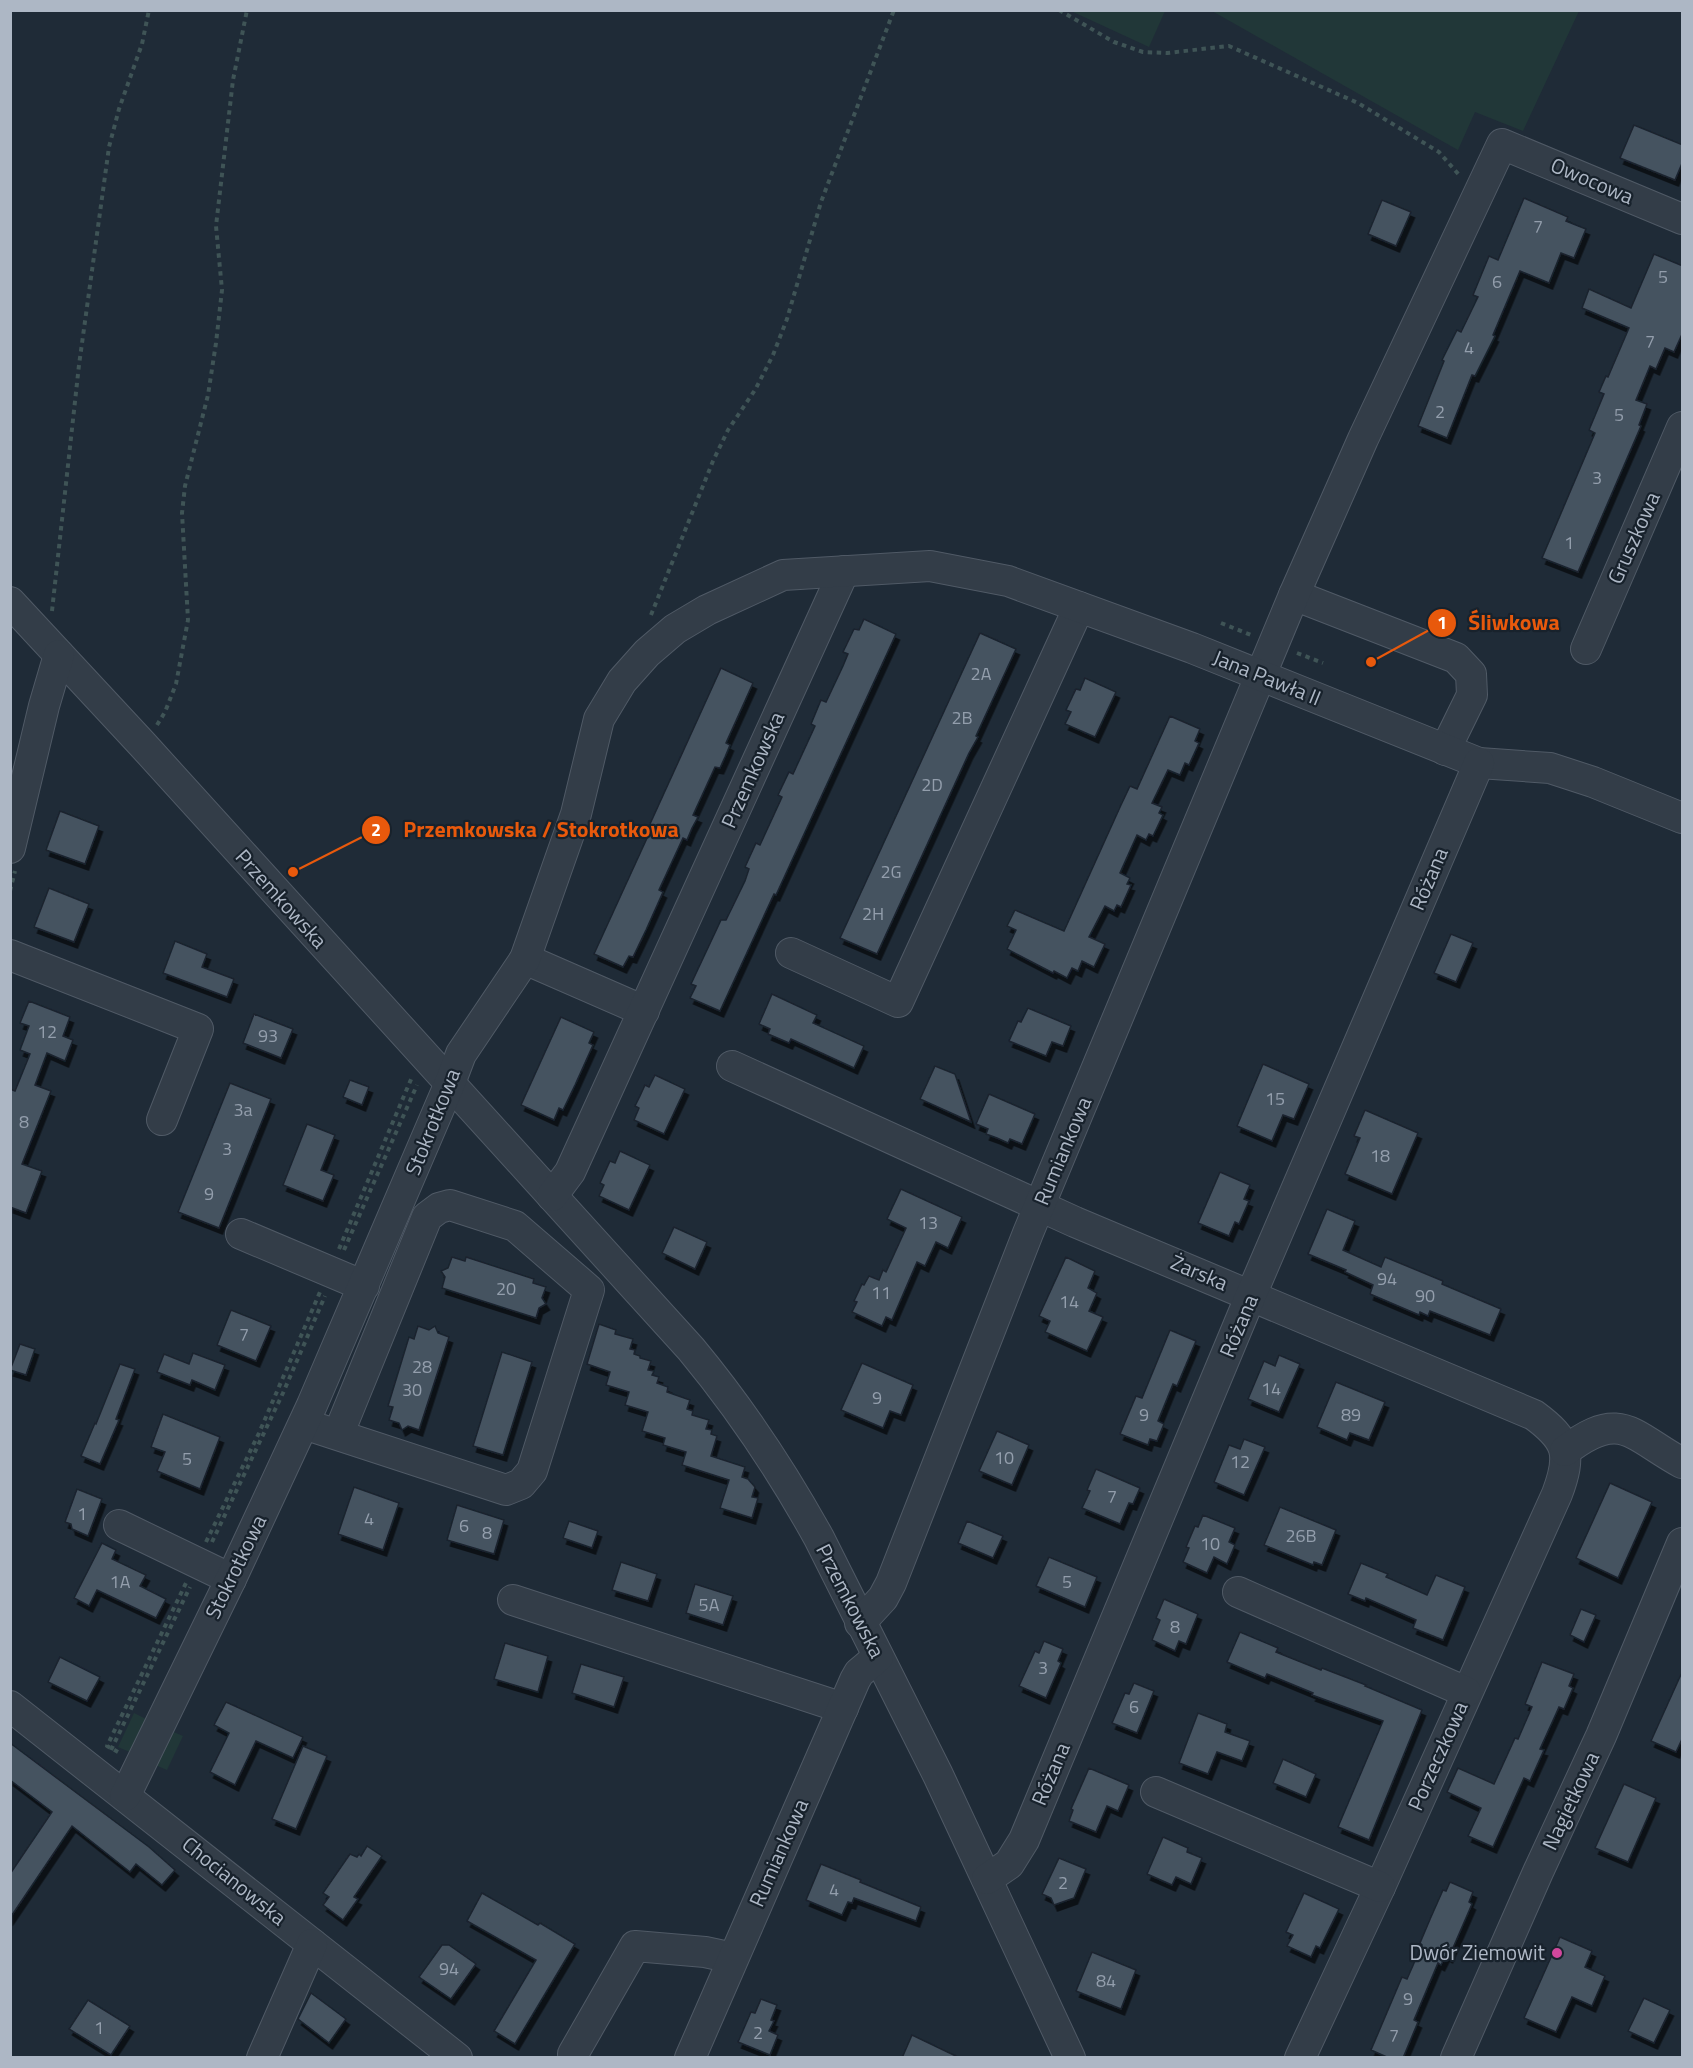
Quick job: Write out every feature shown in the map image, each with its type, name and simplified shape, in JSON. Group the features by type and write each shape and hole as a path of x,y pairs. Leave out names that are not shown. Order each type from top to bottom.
{"street":[{"name":"Rumiankowa","path":"860,1623 883,1598 891,1582 1040,1206 1294,595 1502,144"},
{"name":"Owocowa","path":"1502,144 1683,219"},
{"name":"Gruszkowa","path":"1586,649 1683,427"},
{"name":"Jana Pawła II","path":"844,571 930,566 1008,581 1262,675 1479,763 1550,768 1593,782 1683,818"},
{"name":"Przemkowska","path":"552,1196 570,1172 844,571"},
{"name":"Stokrotkowa","path":"125,1796 304,1424 364,1286 436,1083 461,1054 525,959 576,814 599,719 622,681 654,647 675,629 707,610 783,575 844,571"},
{"path":"1294,595 1456,658 1471,674 1472,695 1445,750"},
{"name":"Przemkowska","path":"10,602 143,745 436,1083 552,1196 691,1349 742,1413 801,1506 878,1656 938,1774 1070,2058"},
{"path":"791,953 898,1002 1079,607"},
{"path":"10,848 44,706 50,645"},
{"name":"Różana","path":"987,1879 1009,1864 1024,1840 1251,1295 1479,763"},
{"path":"10,955 198,1029 162,1120"},
{"path":"525,959 644,1011"},
{"name":"Żarska","path":"732,1066 1040,1206 1534,1415 1551,1427 1560,1437 1565,1451"},
{"path":"338,1435 427,1217 439,1208 450,1205 515,1226 589,1290"},
{"path":"241,1234 364,1286"},
{"path":"304,1424 506,1490 521,1484 532,1471 602,1250"},
{"path":"1565,1451 1595,1431 1612,1428 1646,1439 1683,1463"},
{"name":"Porzeczkowa","path":"1300,2058 1380,1887 1557,1494 1566,1466 1565,1451"},
{"path":"119,1525 231,1579"},
{"name":"Nagietkowa","path":"1456,2058 1601,1736 1683,1543"},
{"path":"1238,1592 1466,1692"},
{"path":"513,1600 843,1708"},
{"name":"Rumiankowa","path":"690,2058 859,1673 878,1656"},
{"name":"Chocianowska","path":"10,1706 457,2058"},
{"path":"1156,1792 1380,1887"},
{"path":"262,2058 312,1944"},
{"path":"573,2054 634,1946 733,1958"}],"path":[{"path":"50,645 79,365 109,147 119,109 142,44 149,10"},
{"path":"143,745 165,712 176,684 188,620 182,513 185,486 208,395 216,343 222,290 216,226 233,80 247,10"},
{"path":"648,624 712,461 728,430 755,390 773,355 787,319 821,202 894,10"},
{"path":"1059,10 1114,42 1143,52 1167,53 1228,46 1358,103 1439,152 1464,180 1480,189"},
{"path":"138,1767 112,1749 199,1563 283,1393 417,1066"},
{"path":"332,1273 416,1085 436,1083"}],"green space":[{"path":"1071,11 1165,11 1149,47"},
{"path":"1212,11 1579,11 1523,131 1475,112 1458,150"},
{"path":"134,1713 148,1720 132,1753 118,1747"},
{"path":"169,1730 183,1736 167,1770 153,1764"}],"building":[{"path":"1634,125 1683,145 1683,161 1675,180 1620,158"},
{"path":"1524,198 1568,217 1566,221 1586,229 1574,258 1561,253 1549,283 1520,271 1493,335 1495,336 1475,376 1472,375 1447,438 1418,426 1444,361 1442,360 1457,330 1461,332 1478,297 1473,295 1489,256 1498,260"},
{"path":"1382,200 1411,212 1396,246 1368,234"},
{"path":"1654,254 1683,266 1683,332 1674,352 1665,348 1656,369 1650,366 1636,400 1647,404 1639,425 1641,426 1578,572 1542,558 1595,433 1589,430 1604,394 1599,392 1629,328 1582,308 1589,289 1631,308"},
{"path":"864,619 896,634 720,1011 690,998 696,986 691,984 721,920 726,920 745,881 749,869 745,867 756,843 760,845 782,797 778,795 789,772 793,774 815,726 811,724 821,700 826,702 843,666 848,654 843,652 854,629 859,630"},
{"path":"980,633 1016,649 976,736 978,737 877,954 840,938"},
{"path":"721,668 753,683 726,743 730,745 720,768 715,767 693,815 698,817 687,840 683,838 659,890 663,892 633,957 629,956 623,967 594,954"},
{"path":"1085,678 1116,692 1095,737 1065,724 1071,712 1066,710 1076,689 1080,690"},
{"path":"1170,716 1200,729 1195,741 1199,743 1189,765 1185,763 1180,775 1168,770 1152,803 1162,807 1159,813 1163,815 1153,836 1149,834 1146,840 1137,835 1120,873 1130,878 1127,884 1131,885 1121,907 1117,905 1114,911 1105,906 1089,937 1105,944 1094,967 1082,961 1078,971 1072,968 1067,978 1007,949 1016,930 1007,926 1015,910 1064,931 1130,786 1137,789"},
{"path":"60,811 99,826 85,864 46,850"},
{"path":"49,888 89,904 74,942 34,927"},
{"path":"1451,934 1473,943 1456,982 1434,973"},
{"path":"175,941 207,954 202,967 234,979 227,997 163,973"},
{"path":"772,994 817,1015 813,1023 864,1046 854,1068 791,1039 789,1043 768,1034 770,1029 759,1024"},
{"path":"29,1001 70,1017 63,1036 73,1040 65,1061 47,1053 35,1085 51,1091 22,1164 42,1171 26,1213 10,1207 10,1089 15,1091 30,1054 20,1050 29,1026 20,1023"},
{"path":"1028,1008 1071,1026 1063,1046 1052,1042 1046,1056 1009,1041 1018,1021 1021,1022"},
{"path":"254,1014 293,1029 281,1058 243,1043"},
{"path":"561,1017 594,1032 589,1043 593,1045 575,1085 563,1110 559,1108 554,1120 521,1105"},
{"path":"1263,1064 1309,1084 1294,1119 1283,1115 1272,1141 1237,1126"},
{"path":"935,1066 955,1074 971,1122 920,1099"},
{"path":"655,1075 685,1089 664,1134 634,1120 639,1108 635,1106 645,1085 649,1087"},
{"path":"350,1080 369,1087 362,1105 343,1097"},
{"path":"230,1083 271,1099 219,1228 178,1212"},
{"path":"989,1094 1035,1114 1022,1144 1010,1139 1008,1143 986,1134 988,1129 976,1124"},
{"path":"1365,1110 1418,1133 1392,1194 1345,1174 1360,1138 1354,1136"},
{"path":"307,1124 335,1135 321,1170 334,1175 323,1201 283,1185"},
{"path":"620,1151 650,1165 629,1210 599,1196 604,1185 600,1183 610,1161 615,1163"},
{"path":"1220,1172 1250,1185 1244,1199 1249,1201 1239,1224 1235,1222 1229,1236 1198,1223"},
{"path":"901,1189 962,1217 948,1248 936,1242 925,1266 917,1262 892,1320 886,1317 882,1326 852,1312 857,1302 854,1301 862,1284 864,1285 869,1276 879,1280 883,1270 886,1272 906,1228 887,1219"},
{"path":"1327,1209 1355,1221 1343,1250 1381,1267 1385,1257 1443,1281 1442,1284 1501,1309 1490,1335 1430,1311 1428,1316 1420,1312 1419,1315 1370,1294 1373,1285 1345,1272 1346,1270 1308,1254"},
{"path":"674,1227 707,1242 695,1269 662,1253"},
{"path":"452,1257 465,1261 466,1257 534,1279 533,1283 546,1287 542,1298 546,1304 539,1308 536,1318 442,1288 445,1277 441,1271 448,1268"},
{"path":"1066,1257 1095,1271 1088,1288 1097,1293 1089,1311 1103,1317 1087,1351 1045,1332 1050,1321 1039,1316"},
{"path":"231,1310 271,1326 256,1361 217,1345"},
{"path":"599,1324 616,1330 615,1334 633,1339 630,1349 635,1350 634,1354 640,1358 651,1361 648,1370 654,1371 652,1375 659,1377 657,1383 668,1387 667,1392 690,1400 687,1409 693,1411 692,1415 709,1420 706,1429 712,1430 711,1434 717,1436 711,1456 745,1467 742,1477 748,1479 755,1487 752,1497 758,1498 752,1518 720,1508 729,1480 682,1465 686,1452 663,1445 665,1438 642,1431 648,1412 625,1405 629,1392 606,1385 610,1372 587,1364"},
{"path":"418,1326 429,1330 435,1326 438,1333 449,1337 419,1430 408,1426 402,1430 399,1423 389,1420 393,1407 388,1406 409,1337 414,1339"},
{"path":"1170,1330 1196,1341 1177,1386 1173,1384 1158,1421 1164,1424 1157,1441 1150,1439 1148,1445 1120,1434 1136,1396 1142,1398"},
{"path":"20,1344 35,1349 26,1375 10,1370"},
{"path":"502,1352 532,1362 503,1455 473,1446"},
{"path":"193,1353 225,1365 215,1390 192,1380 190,1385 157,1372 164,1354 189,1364"},
{"path":"1279,1355 1300,1364 1279,1412 1248,1399 1264,1361 1275,1366"},
{"path":"862,1363 913,1385 901,1415 890,1411 883,1428 841,1410"},
{"path":"120,1364 135,1369 116,1419 119,1420 100,1464 81,1456"},
{"path":"1336,1382 1385,1402 1369,1440 1350,1433 1347,1440 1317,1427"},
{"path":"163,1414 220,1437 200,1489 157,1471 165,1452 151,1447"},
{"path":"997,1431 1029,1445 1012,1485 979,1471"},
{"path":"1244,1439 1265,1447 1244,1495 1214,1482 1229,1445 1240,1449"},
{"path":"1096,1469 1140,1488 1133,1504 1129,1503 1120,1524 1082,1508"},
{"path":"1610,1483 1652,1502 1618,1578 1576,1558"},
{"path":"354,1487 399,1503 383,1550 338,1534"},
{"path":"77,1489 102,1499 88,1536 72,1529 71,1524 65,1522"},
{"path":"457,1505 504,1520 494,1554 447,1540"},
{"path":"1280,1507 1336,1530 1322,1565 1314,1562 1313,1565 1264,1545"},
{"path":"1203,1515 1235,1528 1229,1542 1235,1545 1227,1564 1214,1557 1207,1573 1183,1562 1189,1548 1186,1547 1195,1526 1198,1527"},
{"path":"569,1521 598,1531 592,1548 563,1538"},
{"path":"967,1521 1003,1536 993,1558 958,1543"},
{"path":"102,1543 116,1550 112,1559 146,1575 140,1586 166,1599 156,1618 97,1590 89,1606 74,1598"},
{"path":"1049,1557 1097,1577 1085,1607 1036,1586"},
{"path":"621,1562 657,1574 648,1601 612,1590"},
{"path":"1361,1563 1388,1574 1386,1577 1427,1595 1436,1575 1465,1587 1443,1640 1413,1628 1416,1620 1366,1598 1365,1601 1348,1594"},
{"path":"695,1584 733,1596 723,1625 686,1613"},
{"path":"1164,1599 1198,1614 1186,1644 1179,1641 1175,1651 1152,1640 1160,1620 1156,1618"},
{"path":"1581,1609 1596,1615 1584,1642 1570,1635"},
{"path":"1240,1632 1278,1648 1276,1652 1366,1685 1422,1710 1369,1840 1338,1827 1383,1721 1312,1695 1313,1693 1267,1674 1265,1678 1227,1662"},
{"path":"1044,1641 1063,1649 1058,1661 1061,1663 1046,1698 1019,1686 1035,1651 1039,1653"},
{"path":"505,1643 548,1656 538,1692 494,1679"},
{"path":"60,1657 100,1677 87,1701 48,1682"},
{"path":"1542,1662 1574,1674 1569,1686 1573,1688 1564,1709 1559,1707 1540,1749 1544,1750 1530,1781 1524,1778 1493,1847 1468,1836 1481,1808 1447,1792 1458,1768 1494,1784 1532,1707 1525,1704"},
{"path":"581,1664 624,1677 614,1707 572,1693"},
{"path":"1683,1670 1683,1737 1676,1752 1651,1741"},
{"path":"1134,1683 1154,1691 1137,1733 1112,1723 1125,1693 1129,1694"},
{"path":"226,1702 303,1737 293,1758 256,1741 235,1785 210,1772 229,1733 214,1725"},
{"path":"1198,1713 1227,1724 1225,1732 1250,1741 1242,1761 1217,1752 1208,1774 1179,1763"},
{"path":"10,1743 149,1847 175,1870 162,1885 136,1864 130,1872 72,1826 10,1918 10,1874 52,1812 10,1780"},
{"path":"303,1746 327,1756 296,1829 272,1819"},
{"path":"1283,1759 1316,1774 1306,1797 1273,1783"},
{"path":"1089,1768 1129,1785 1118,1811 1107,1806 1096,1832 1069,1821 1073,1810 1071,1809"},
{"path":"1624,1784 1656,1798 1628,1862 1595,1848"},
{"path":"1163,1837 1188,1848 1187,1852 1202,1858 1191,1884 1176,1877 1172,1885 1147,1874"},
{"path":"367,1846 382,1856 354,1897 358,1899 343,1920 323,1905 329,1897 323,1893 350,1854 361,1856"},
{"path":"1059,1858 1086,1869 1074,1898 1054,1905 1051,1898 1042,1894"},
{"path":"821,1864 921,1907 916,1921 854,1898 852,1903 848,1902 842,1915 806,1900"},
{"path":"1450,1882 1473,1892 1469,1902 1472,1904 1449,1957 1446,1955 1441,1965 1438,1963 1414,2020 1418,2022 1403,2058 1389,2058 1371,2050 1402,1977 1407,1979 1431,1917 1443,1890 1446,1891"},
{"path":"482,1893 575,1944 515,2044 494,2031 536,1960 467,1921"},
{"path":"1304,1893 1339,1909 1320,1948 1316,1946 1311,1957 1287,1946 1293,1935 1286,1932"},
{"path":"1560,1937 1592,1951 1585,1967 1605,1976 1592,2006 1572,1997 1556,2032 1524,2018"},
{"path":"442,1945 449,1945 476,1964 451,1999 419,1977"},
{"path":"1092,1952 1136,1970 1121,2009 1076,1991"},
{"path":"311,1993 346,2019 329,2043 298,2019"},
{"path":"1644,1998 1670,2010 1654,2043 1628,2031"},
{"path":"761,1999 777,2005 771,2020 774,2021 769,2031 778,2035 770,2055 738,2042 751,2012 755,2013"},
{"path":"88,2000 130,2026 111,2055 69,2029"},
{"path":"912,2035 960,2058 902,2058"}],"place":[{"name":"Śliwkowa","path":"1371,662"},
{"name":"Przemkowska / Stokrotkowa","path":"293,872"},
{"name":"Dwór Ziemowit","path":"1557,1953"}]}
